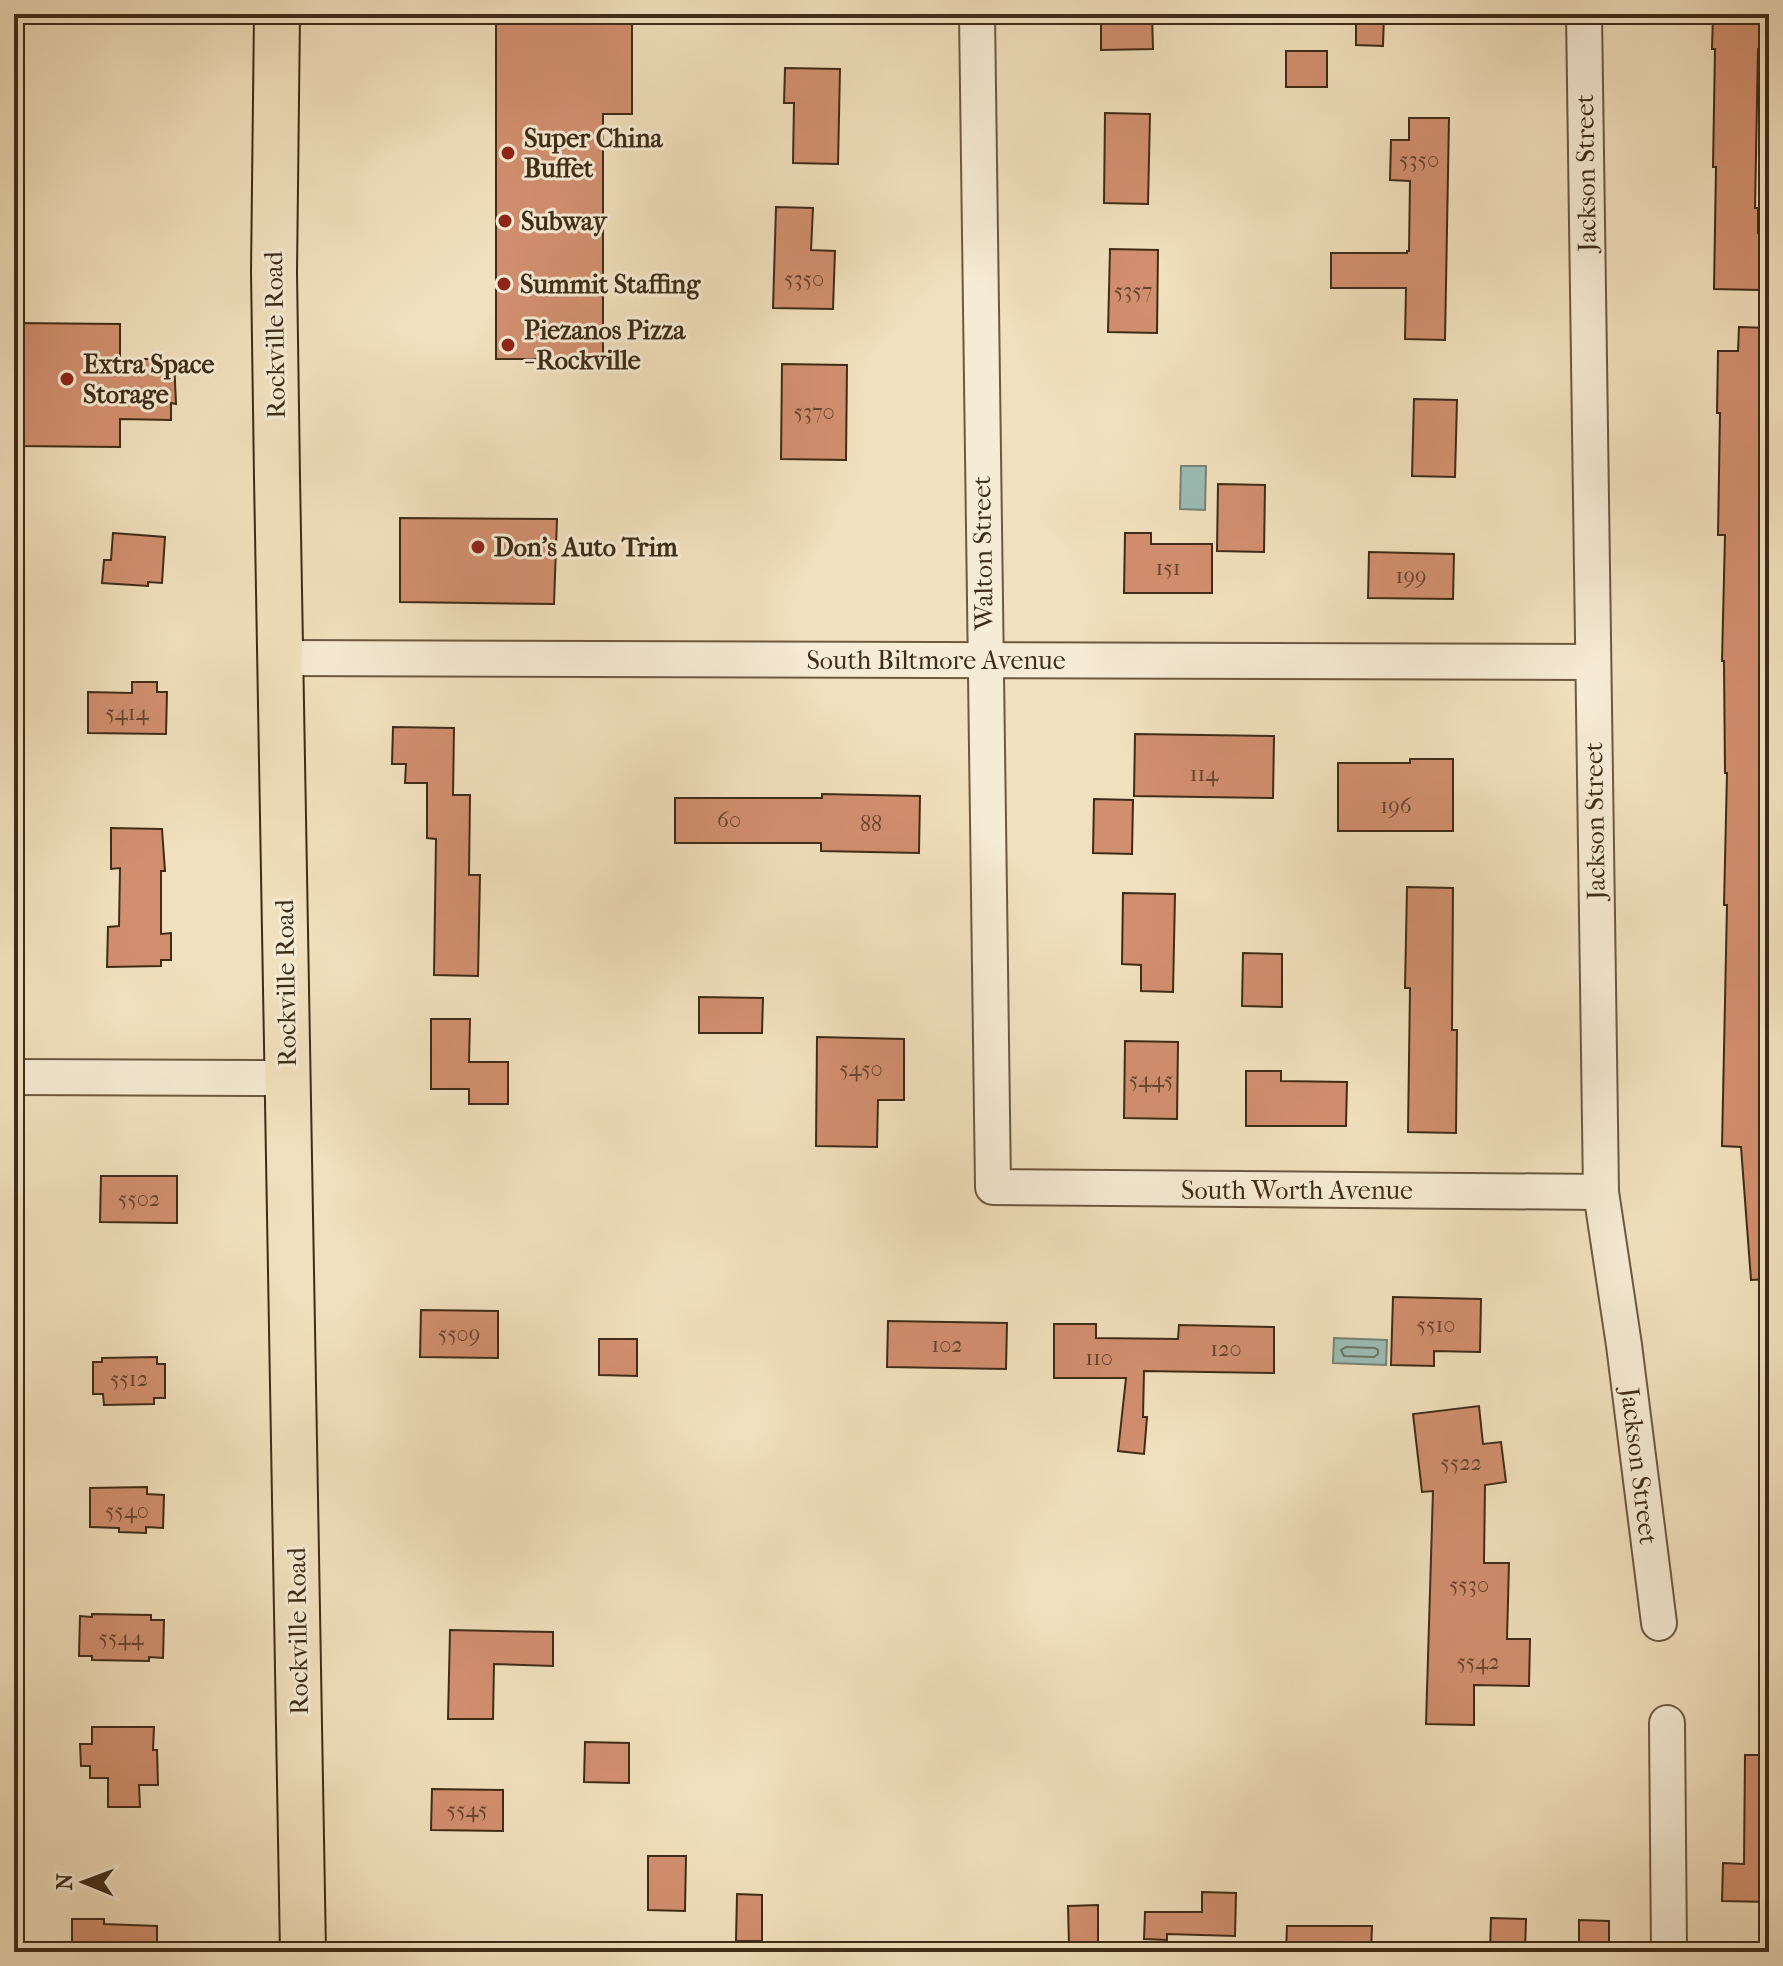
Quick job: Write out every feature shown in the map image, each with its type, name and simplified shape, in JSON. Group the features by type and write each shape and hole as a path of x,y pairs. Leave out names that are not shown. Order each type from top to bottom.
{"main road":[{"name":"Rockville Road","path":"277,14 274,272 303,1952"}],"street":[{"name":"Walton Street","path":"977,14 993,1187"},
{"name":"Jackson Street","path":"1584,14 1601,1192 1659,1623"},
{"name":"South Biltmore Avenue","path":"280,658 1592,662"},
{"path":"14,1077 288,1078"},
{"name":"South Worth Avenue","path":"993,1187 1601,1192"},
{"path":"1667,1723 1669,1952"}],"water":[{"path":"1181,466 1206,466 1205,510 1180,509"},
{"path":"1334,1338 1387,1340 1386,1365 1333,1363"}],"building":[{"path":"496,14 632,14 632,114 603,114 603,359 496,359"},
{"path":"1101,14 1152,14 1153,49 1101,50"},
{"path":"1356,14 1384,14 1383,46 1356,45"},
{"path":"1713,14 1769,14 1769,50 1758,49 1755,208 1758,208 1758,233 1769,233 1769,277 1759,277 1759,290 1714,289 1716,167 1713,167"},
{"path":"1286,51 1327,51 1327,87 1286,87"},
{"path":"785,68 840,69 838,164 793,163 794,103 784,103"},
{"path":"1105,113 1150,114 1148,204 1104,203"},
{"path":"1409,118 1449,118 1445,340 1405,339 1406,288 1331,288 1331,253 1409,251 1410,181 1390,180 1391,140 1409,140"},
{"path":"776,207 813,208 811,250 835,251 833,309 773,308"},
{"path":"1110,249 1158,250 1157,333 1108,332"},
{"name":"Extra Space Storage","path":"14,323 120,324 120,359 174,359 176,404 171,403 171,420 120,419 120,447 14,446"},
{"path":"1739,327 1769,328 1769,1279 1751,1280 1741,1147 1722,1146 1727,773 1722,661 1725,535 1718,535 1718,351 1738,351"},
{"path":"782,364 847,365 846,460 781,459"},
{"path":"1414,399 1457,400 1455,477 1412,476"},
{"path":"1218,484 1265,485 1264,552 1217,551"},
{"name":"Don's Auto Trim","path":"400,518 557,519 554,604 400,602"},
{"path":"113,533 165,537 162,583 148,582 148,586 102,583 104,560 111,560"},
{"path":"1125,533 1151,533 1151,544 1212,544 1212,593 1124,593"},
{"path":"1369,552 1454,554 1453,599 1368,598"},
{"path":"132,682 157,682 157,692 167,692 166,734 88,733 88,692 132,693"},
{"path":"393,727 454,728 453,795 470,795 469,875 480,875 478,976 434,975 436,839 427,838 427,783 405,783 406,764 392,764"},
{"path":"1135,734 1274,736 1273,798 1134,796"},
{"path":"1410,759 1453,759 1453,831 1338,831 1338,763 1410,763"},
{"path":"822,794 920,796 919,853 821,851 821,843 675,843 675,798 822,798"},
{"path":"1094,799 1133,800 1132,854 1093,853"},
{"path":"111,828 162,829 165,871 161,871 161,934 171,933 171,960 161,960 161,966 107,967 108,927 119,926 120,868 111,869"},
{"path":"1407,887 1453,888 1452,1030 1457,1030 1456,1133 1408,1132 1410,988 1405,988"},
{"path":"1123,893 1175,894 1173,992 1141,991 1141,965 1122,964"},
{"path":"1243,953 1282,954 1282,1007 1242,1006"},
{"path":"699,997 763,998 762,1033 699,1033"},
{"path":"431,1019 470,1019 469,1062 508,1062 508,1104 469,1104 469,1089 431,1089"},
{"path":"817,1037 904,1039 904,1100 878,1100 877,1147 816,1146"},
{"path":"1125,1041 1178,1042 1177,1119 1124,1118"},
{"path":"1246,1071 1281,1071 1281,1081 1347,1082 1346,1126 1246,1126"},
{"path":"101,1176 177,1176 177,1223 100,1222"},
{"path":"1393,1297 1481,1299 1480,1352 1434,1351 1434,1366 1391,1365"},
{"path":"421,1310 498,1311 498,1358 420,1357"},
{"path":"888,1321 1007,1323 1006,1369 887,1367"},
{"path":"1054,1324 1096,1324 1096,1338 1178,1339 1179,1325 1274,1327 1274,1373 1144,1371 1143,1417 1147,1417 1144,1454 1118,1451 1126,1378 1054,1378"},
{"path":"599,1339 637,1339 637,1376 599,1375"},
{"path":"157,1357 157,1364 165,1364 165,1398 154,1398 154,1404 104,1405 103,1394 93,1394 93,1362 102,1362 102,1358"},
{"path":"1479,1406 1483,1444 1501,1442 1506,1482 1485,1485 1484,1563 1509,1563 1507,1639 1530,1639 1529,1686 1474,1685 1474,1725 1426,1724 1433,1491 1422,1492 1413,1414"},
{"path":"147,1487 147,1494 164,1495 163,1528 146,1527 146,1533 90,1527 90,1488"},
{"path":"92,1614 151,1615 151,1620 164,1620 163,1658 149,1657 149,1661 92,1660 92,1656 79,1656 80,1616 92,1617"},
{"path":"450,1630 553,1632 553,1666 494,1664 493,1719 448,1719"},
{"path":"92,1727 154,1727 153,1750 157,1750 158,1785 139,1785 140,1807 108,1807 108,1778 90,1778 90,1766 81,1766 80,1744 92,1744"},
{"path":"585,1742 629,1743 629,1783 584,1782"},
{"path":"1745,1755 1769,1755 1769,1902 1722,1901 1723,1863 1744,1864"},
{"path":"432,1789 503,1790 503,1831 431,1830"},
{"path":"648,1856 686,1856 685,1911 648,1910"},
{"path":"1202,1892 1236,1893 1235,1936 1167,1934 1167,1940 1144,1939 1145,1912 1202,1912"},
{"path":"737,1894 762,1895 762,1941 736,1941"},
{"path":"1098,1905 1098,1946 1069,1946 1068,1906"},
{"path":"1491,1918 1526,1919 1525,1952 1490,1952"},
{"path":"72,1919 104,1919 104,1924 157,1926 157,1952 72,1952"},
{"path":"1579,1920 1609,1921 1609,1952 1579,1952"},
{"path":"1287,1926 1372,1926 1371,1952 1286,1952"}],"place":[{"name":"Super China Buffet","path":"508,153"},
{"name":"Subway","path":"505,221"},
{"name":"Summit Staffing","path":"504,284"},
{"name":"Piezanos Pizza - Rockville","path":"508,345"},
{"name":"Extra Space Storage","path":"67,379"},
{"name":"Don's Auto Trim","path":"478,547"}]}
